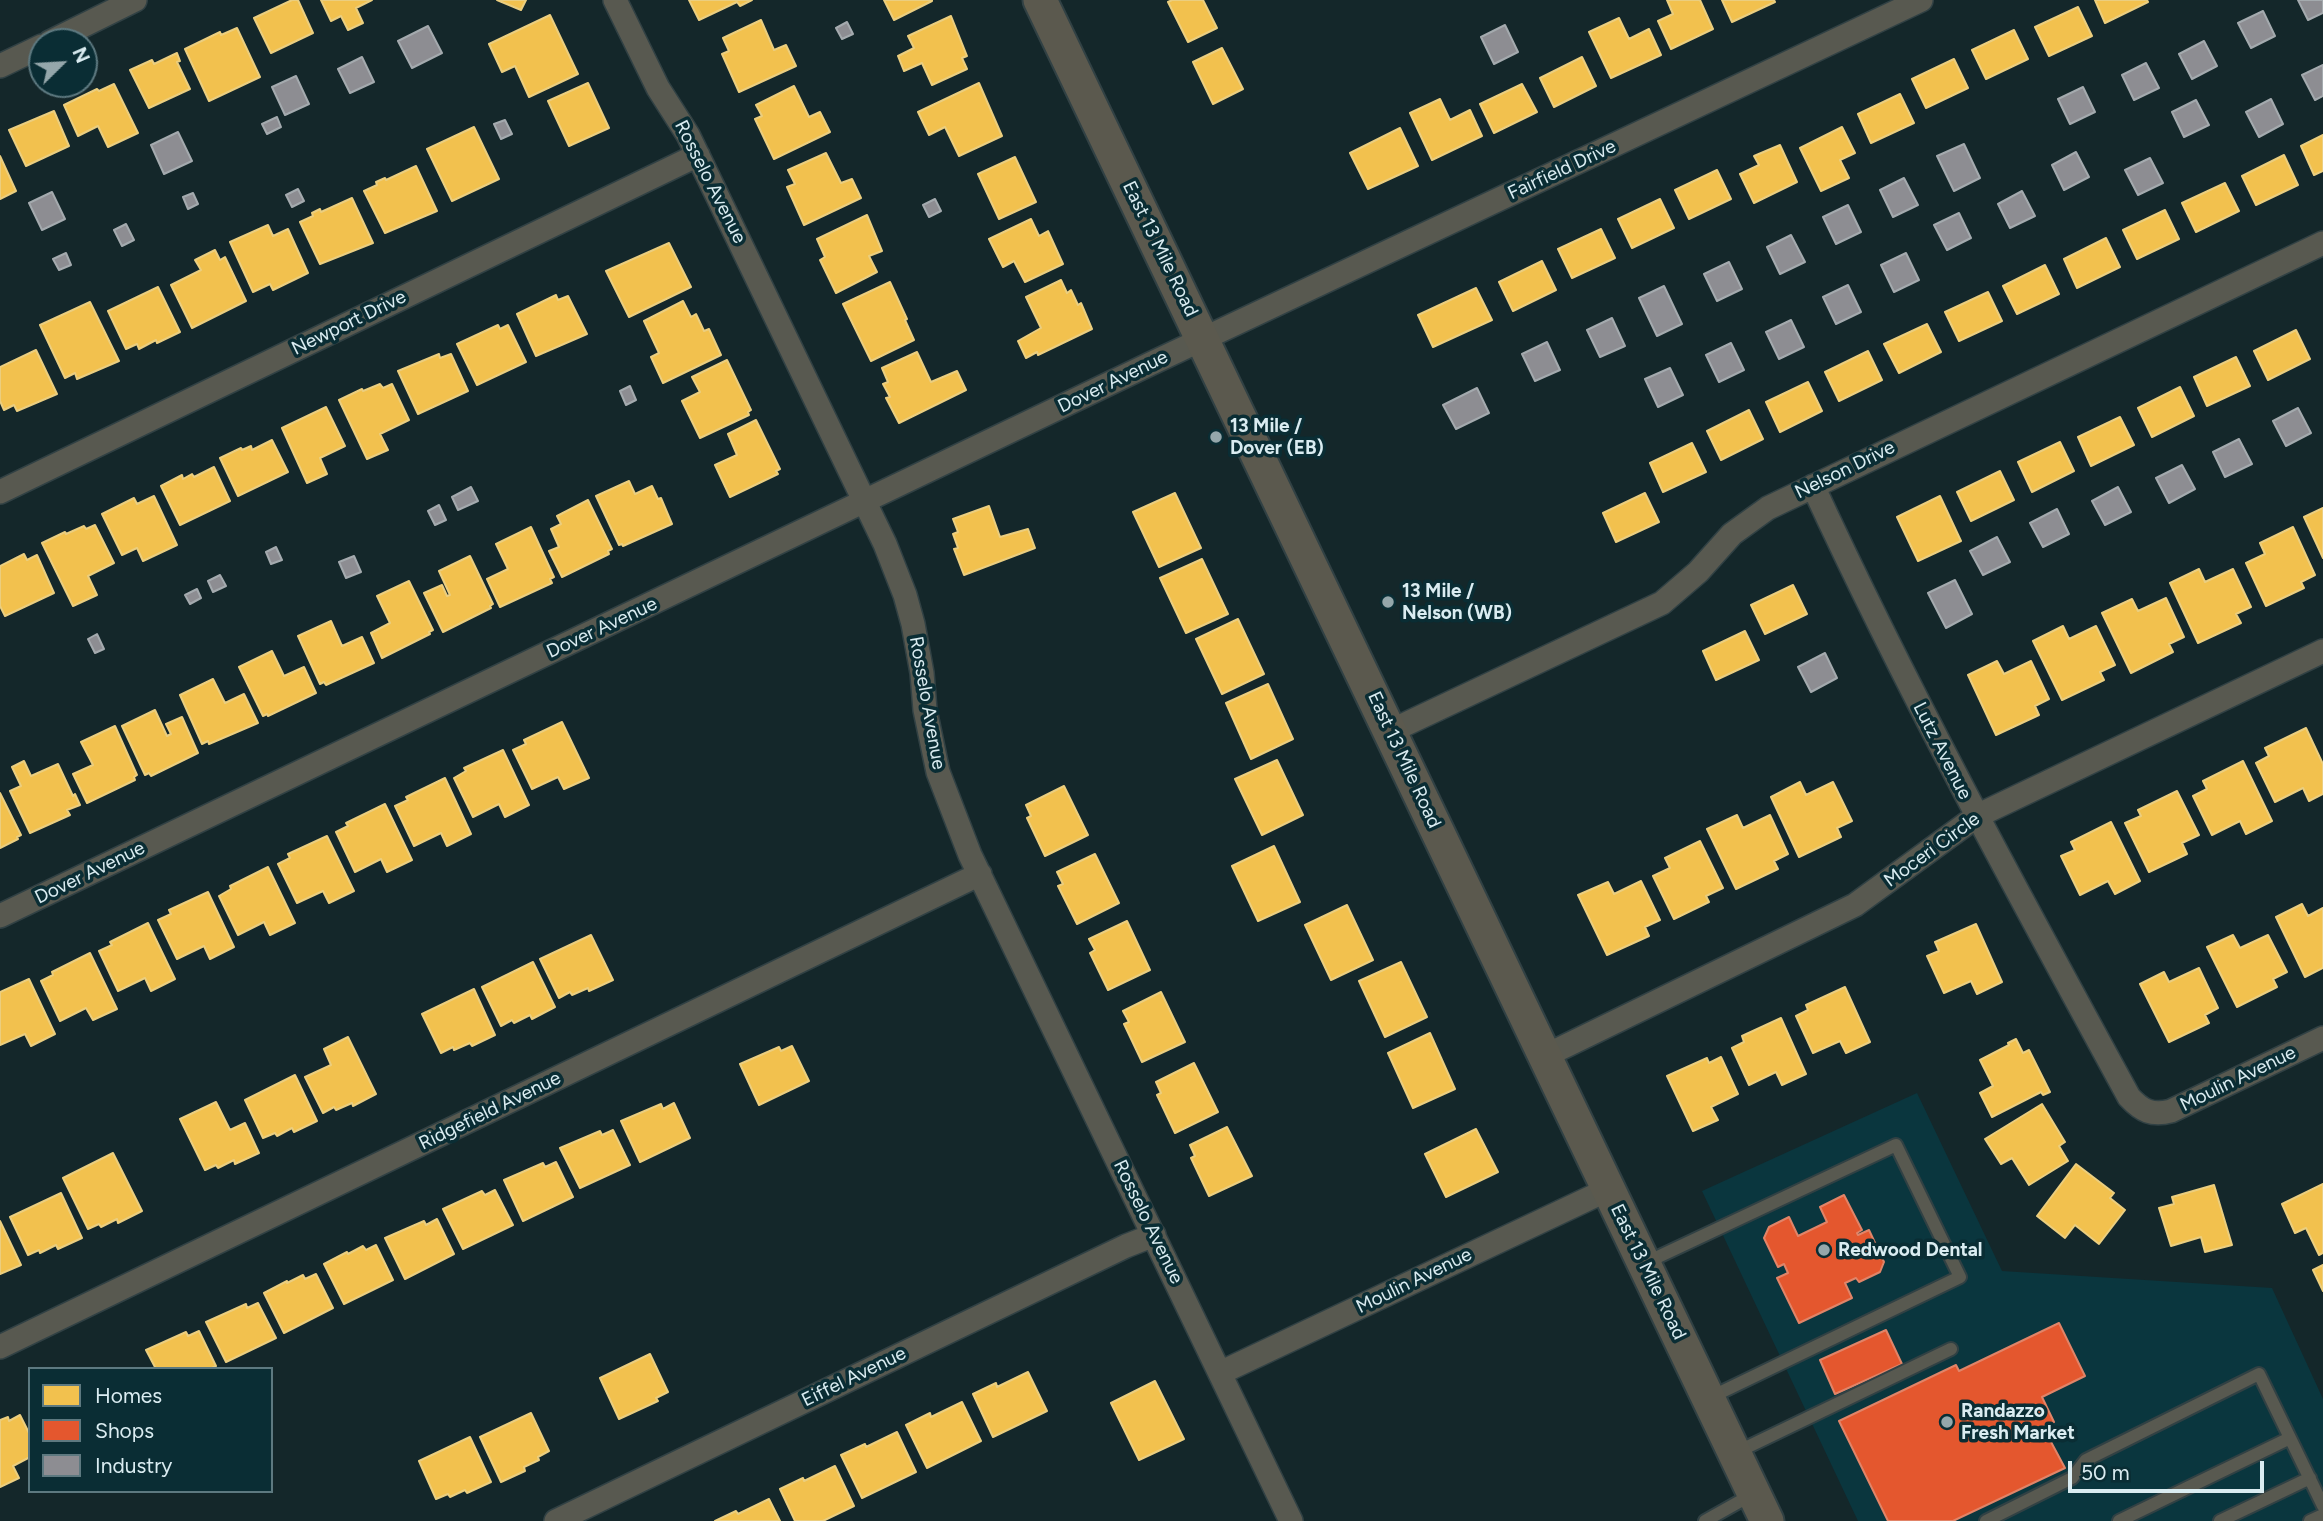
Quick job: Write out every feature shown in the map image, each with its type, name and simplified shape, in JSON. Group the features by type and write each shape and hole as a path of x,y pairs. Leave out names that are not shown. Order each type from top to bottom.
{"main road":[{"name":"East 13 Mile Road","path":"1040,0 1760,1507"}],"street":[{"path":"78,28 135,0"},
{"name":"Rosselo Avenue","path":"615,0 659,88 698,155 886,544 905,595 919,653 925,710 938,772 950,808 1292,1521"},
{"name":"Fairfield Drive","path":"1204,340 1921,0"},
{"path":"0,66 28,53"},
{"name":"Newport Drive","path":"0,492 698,155"},
{"name":"Nelson Drive","path":"1391,731 1662,603 1698,572 1732,534 1752,517 2323,243"},
{"name":"Dover Avenue","path":"0,916 1204,340"},
{"name":"Lutz Avenue","path":"1813,486 1896,662 1976,816 2129,1097 2139,1108 2151,1113"},
{"name":"Moceri Circle","path":"1545,1056 1855,905 1976,816 2323,651"},
{"name":"Ridgefield Avenue","path":"0,1347 980,874"},
{"name":"Moulin Avenue","path":"2151,1113 2171,1111 2323,1038"},
{"name":"Moulin Avenue","path":"1220,1373 1609,1189"},
{"name":"Eiffel Avenue","path":"555,1521 1126,1246 1154,1235"}],"lane":[{"path":"1644,1264 1896,1145 1960,1277 1708,1398"},
{"path":"1734,1453 1951,1349"},
{"path":"1986,1521 2010,1516 2072,1478 2086,1460 2259,1374 2323,1506"},
{"path":"2119,1521 2290,1438"},
{"path":"2220,1521 2310,1478"},
{"path":"1705,1521 1760,1507"},
{"path":"2310,1521 2323,1515"}],"shaded area":[{"path":"1917,1093 2002,1271 2272,1288 2323,1399 2323,1521 1858,1521 1702,1191"}],"building: Homes":[{"path":"292,0 298,0 313,33 271,53 254,18"},
{"path":"321,0 372,0 356,8 363,23 348,30 341,16 331,21"},
{"path":"497,0 526,0 521,10"},
{"path":"689,0 752,0 740,6 737,2 699,20"},
{"path":"884,0 932,0 932,1 894,20"},
{"path":"1203,0 1217,28 1188,42 1168,2"},
{"path":"1667,0 1700,0 1713,29 1671,49 1658,21 1673,14"},
{"path":"1722,0 1774,0 1775,2 1732,22"},
{"path":"2095,0 2147,0 2148,2 2105,23"},
{"path":"2078,7 2092,36 2049,56 2035,27"},
{"path":"550,15 578,74 529,97 515,66 502,72 489,44"},
{"path":"951,16 967,56 962,58 967,69 932,85 922,63 904,71 898,56 914,48 908,36"},
{"path":"1619,18 1629,39 1649,29 1661,55 1611,78 1589,32"},
{"path":"761,20 774,50 786,45 796,66 739,92 722,54 729,51 723,38"},
{"path":"237,28 260,77 209,101 185,49 220,32 221,35"},
{"path":"2014,30 2028,59 1986,79 1972,50"},
{"path":"1222,48 1243,89 1213,104 1193,62"},
{"path":"177,53 180,61 177,62 190,89 149,108 130,70 152,60 154,64"},
{"path":"1582,57 1596,86 1554,107 1540,78"},
{"path":"1954,59 1968,88 1926,108 1912,79"},
{"path":"588,83 609,128 569,146 548,101"},
{"path":"979,83 1002,136 959,156 945,127 929,135 918,112"},
{"path":"114,84 138,133 108,147 98,126 78,136 64,105 78,98 98,98 99,91"},
{"path":"1522,84 1537,112 1494,133 1480,104"},
{"path":"794,86 809,117 820,112 830,132 774,159 755,119 762,116 756,105"},
{"path":"1900,94 1914,123 1871,143 1858,114"},
{"path":"1440,99 1450,120 1470,110 1482,136 1432,160 1410,113"},
{"path":"54,111 69,146 26,166 9,130"},
{"path":"474,127 499,179 452,201 427,149"},
{"path":"1842,127 1855,153 1840,160 1849,178 1821,191 1800,148"},
{"path":"1400,128 1418,166 1368,189 1350,153"},
{"path":"2323,135 2323,171 2314,175 2301,146"},
{"path":"1780,145 1797,182 1754,203 1740,174 1759,165 1754,156"},
{"path":"826,153 841,183 852,179 861,198 804,225 787,187 795,184 788,170"},
{"path":"2284,155 2298,185 2256,205 2242,176"},
{"path":"0,156 16,191 0,199"},
{"path":"1015,157 1036,202 999,219 978,174"},
{"path":"416,166 437,211 385,233 364,191 377,185 376,182"},
{"path":"1717,170 1731,199 1689,219 1675,190"},
{"path":"2225,183 2239,211 2196,232 2182,203"},
{"path":"352,198 373,243 320,264 300,222 320,209 321,212"},
{"path":"1660,199 1674,228 1632,248 1618,219"},
{"path":"2165,210 2179,239 2137,259 2123,230"},
{"path":"867,215 882,251 869,256 877,272 836,293 820,260 825,257 817,239"},
{"path":"1031,219 1039,236 1048,231 1063,264 1025,282 1014,261 1003,267 989,239"},
{"path":"268,225 273,236 288,229 308,273 273,290 270,284 253,292 230,242"},
{"path":"1601,229 1615,258 1572,278 1558,249"},
{"path":"2106,238 2120,267 2077,288 2064,259"},
{"path":"669,243 691,287 629,317 606,271"},
{"path":"215,250 220,260 225,257 246,301 192,328 171,285 201,270 195,260"},
{"path":"1542,261 1556,290 1513,311 1499,282"},
{"path":"2045,265 2059,294 2017,314 2003,286"},
{"path":"1061,280 1067,293 1071,290 1078,305 1081,303 1092,329 1026,358 1018,341 1041,328 1026,297"},
{"path":"890,282 914,340 871,361 843,304"},
{"path":"158,287 180,332 139,349 137,344 126,349 108,311"},
{"path":"1476,288 1492,320 1433,347 1418,315"},
{"path":"1988,292 2002,321 1959,341 1945,312"},
{"path":"556,295 558,300 568,296 587,334 536,356 517,314"},
{"path":"683,301 691,317 696,314 704,331 709,329 721,355 663,383 651,357 659,353 644,321"},
{"path":"90,302 119,361 77,379 75,373 65,378 40,325"},
{"path":"1927,324 1941,352 1899,373 1884,344"},
{"path":"498,325 500,329 508,325 526,362 477,385 457,344"},
{"path":"2296,330 2310,359 2268,380 2254,351"},
{"path":"36,350 57,394 17,411 14,405 4,410 0,401 0,367"},
{"path":"1868,351 1882,380 1839,401 1825,372"},
{"path":"917,352 931,382 957,371 966,390 899,423 886,398 890,397 883,384 888,382 882,368"},
{"path":"439,354 440,358 451,354 468,391 418,414 398,371"},
{"path":"2236,357 2250,386 2207,406 2194,377"},
{"path":"727,360 751,410 749,415 700,438 682,401 700,392 692,377"},
{"path":"1808,382 1822,411 1780,432 1766,402"},
{"path":"380,384 383,388 392,384 409,420 380,434 388,450 367,459 339,400"},
{"path":"2180,387 2194,416 2152,437 2138,408"},
{"path":"326,407 345,446 320,458 327,474 307,483 282,428"},
{"path":"1749,410 1763,439 1721,460 1707,431"},
{"path":"2120,417 2134,445 2091,466 2078,437"},
{"path":"756,420 780,469 776,471 778,474 730,497 715,465 737,455 728,434"},
{"path":"272,440 288,472 238,496 220,458 241,448 242,450 251,446 252,450"},
{"path":"2060,442 2074,471 2032,492 2018,462"},
{"path":"1692,443 1706,472 1663,492 1650,463"},
{"path":"214,467 230,501 180,525 161,486 182,475 183,479 192,474 194,477"},
{"path":"2000,471 2014,500 1971,521 1957,492"},
{"path":"629,481 635,494 652,486 658,499 661,498 672,524 623,546 619,545 596,496"},
{"path":"1175,493 1201,548 1159,567 1133,512"},
{"path":"1645,493 1659,522 1616,542 1603,513"},
{"path":"154,496 177,545 143,561 137,548 122,555 102,514 134,498 137,504"},
{"path":"1940,496 1961,541 1918,561 1897,517"},
{"path":"588,500 612,549 608,551 609,554 562,577 549,551 559,547 551,529 561,524 557,516"},
{"path":"989,506 1000,537 1028,529 1035,548 964,575 954,549 958,548 953,534 958,532 953,519"},
{"path":"2323,508 2323,558 2304,517"},
{"path":"95,525 114,563 88,576 97,595 73,606 42,543 65,532 66,534 84,526 86,529"},
{"path":"531,527 554,577 550,579 552,583 500,607 487,579 508,569 496,544"},
{"path":"2293,527 2315,575 2301,582 2304,588 2266,606 2246,563 2265,554 2260,543"},
{"path":"24,554 27,560 37,555 54,593 5,616 0,606 0,566"},
{"path":"470,556 493,604 491,608 443,632 424,593 442,585 447,596 450,595 439,571"},
{"path":"1202,559 1228,614 1186,633 1160,578"},
{"path":"2199,569 2205,582 2233,569 2251,607 2236,614 2241,623 2198,643 2170,583"},
{"path":"409,581 433,630 382,658 371,633 390,623 377,596"},
{"path":"1793,585 1807,614 1765,634 1751,605"},
{"path":"2166,598 2184,637 2169,644 2173,652 2131,673 2102,613 2132,599 2138,611"},
{"path":"1238,619 1264,674 1222,694 1196,639"},
{"path":"331,621 342,646 362,637 374,663 326,685 324,682 320,684 298,636"},
{"path":"2063,626 2069,639 2096,626 2115,665 2100,672 2104,680 2062,700 2033,641"},
{"path":"1745,631 1759,660 1716,680 1703,651"},
{"path":"272,651 284,676 304,667 316,693 263,716 239,667"},
{"path":"1997,661 2004,674 2031,661 2049,699 2035,706 2039,715 1996,735 1968,675"},
{"path":"213,679 225,703 244,694 258,723 209,744 208,741 202,744 180,695"},
{"path":"1268,684 1293,739 1251,759 1226,703"},
{"path":"155,710 167,736 171,734 166,724 182,717 198,753 151,776 149,773 145,775 122,726"},
{"path":"562,722 589,778 564,789 558,777 532,789 513,750 526,744 524,740"},
{"path":"115,726 137,775 135,780 87,803 73,774 93,765 81,742"},
{"path":"2306,728 2323,764 2323,794 2309,801 2303,788 2275,802 2256,763 2269,756 2265,748"},
{"path":"503,750 529,805 505,817 499,804 473,817 454,778 466,771 464,768"},
{"path":"1277,760 1303,815 1262,835 1235,779"},
{"path":"24,761 31,776 58,764 80,805 67,810 70,815 30,833 10,791 21,786 12,767"},
{"path":"2243,761 2272,821 2246,834 2240,821 2212,835 2193,796 2207,789 2203,781"},
{"path":"445,778 471,834 447,846 441,833 414,846 395,806 408,800 406,797"},
{"path":"1800,782 1806,795 1833,782 1852,821 1837,828 1841,837 1799,857 1771,797"},
{"path":"1064,786 1088,835 1045,856 1027,818 1031,816 1026,805"},
{"path":"2177,791 2199,835 2182,843 2187,854 2149,872 2125,823 2141,816 2138,810"},
{"path":"0,793 21,835 0,848"},
{"path":"385,804 412,860 387,872 381,859 355,872 336,832 348,826 346,823"},
{"path":"1737,815 1743,828 1770,815 1788,854 1774,861 1778,869 1736,889 1707,829"},
{"path":"2111,822 2140,881 2115,894 2108,881 2080,895 2061,856 2075,850 2071,842"},
{"path":"327,836 354,891 329,903 323,891 297,903 278,864 290,858 288,854"},
{"path":"1700,841 1723,888 1706,896 1709,902 1674,919 1653,876 1670,868 1665,858"},
{"path":"1274,846 1300,902 1258,921 1232,866"},
{"path":"1095,854 1119,903 1077,924 1058,886 1063,884 1057,872"},
{"path":"268,867 295,923 270,935 264,922 238,935 219,896 231,889 230,886"},
{"path":"1641,881 1660,920 1645,927 1649,936 1607,955 1578,895 1608,882 1614,894"},
{"path":"208,892 234,947 210,959 204,946 177,959 158,920 171,914 169,910"},
{"path":"2302,904 2308,916 2323,908 2323,968 2305,977 2276,917"},
{"path":"1347,905 1373,960 1331,980 1305,925"},
{"path":"1127,921 1150,970 1108,990 1090,953 1095,950 1089,939"},
{"path":"148,923 175,979 151,991 145,978 118,991 99,951 112,945 110,942"},
{"path":"1976,924 2002,982 1977,994 1971,981 1944,993 1927,956 1939,951 1935,942"},
{"path":"591,935 613,980 589,991 588,988 572,995 570,992 559,998 540,959"},
{"path":"2233,935 2240,948 2268,935 2287,972 2273,979 2277,987 2237,1007 2207,947"},
{"path":"90,953 117,1009 93,1020 86,1008 60,1021 41,981 53,975 52,972"},
{"path":"533,962 555,1007 532,1019 530,1015 501,1026 482,987"},
{"path":"1401,962 1427,1017 1385,1037 1359,981"},
{"path":"2199,968 2218,1008 2205,1015 2209,1023 2169,1042 2140,984 2164,972 2169,982"},
{"path":"29,979 55,1034 31,1046 25,1034 0,1045 0,992"},
{"path":"1845,987 1870,1042 1846,1053 1840,1041 1813,1053 1796,1016 1808,1010 1806,1005"},
{"path":"474,989 495,1035 472,1046 470,1043 441,1053 422,1014"},
{"path":"1161,992 1185,1042 1142,1062 1124,1024 1129,1022 1123,1011"},
{"path":"1781,1018 1806,1074 1782,1085 1776,1072 1749,1085 1732,1048 1744,1042 1742,1036"},
{"path":"1430,1033 1455,1089 1413,1108 1388,1053"},
{"path":"348,1037 376,1094 353,1106 352,1103 336,1110 334,1107 323,1113 305,1077 331,1065 324,1049"},
{"path":"2016,1039 2023,1053 2029,1050 2050,1092 2043,1095 2041,1092 1992,1117 1980,1093 1993,1086 1980,1060"},
{"path":"792,1046 809,1081 759,1105 740,1064 779,1047 781,1051"},
{"path":"1721,1057 1738,1094 1711,1107 1718,1120 1693,1131 1667,1076 1707,1058 1709,1063"},
{"path":"1194,1063 1218,1112 1175,1133 1157,1095 1161,1093 1156,1082"},
{"path":"295,1075 317,1121 294,1132 292,1128 277,1136 275,1133 263,1138 245,1100"},
{"path":"216,1102 230,1130 245,1123 259,1153 235,1164 234,1160 218,1168 216,1165 205,1170 180,1119"},
{"path":"674,1103 690,1138 640,1162 621,1121 661,1104 663,1109"},
{"path":"2042,1104 2065,1142 2059,1146 2068,1161 2029,1185 2012,1158 2001,1164 1985,1139"},
{"path":"1227,1127 1252,1176 1209,1196 1191,1158 1195,1156 1190,1145"},
{"path":"1476,1129 1498,1172 1446,1197 1425,1154"},
{"path":"613,1130 630,1165 580,1188 560,1148 600,1131 602,1135"},
{"path":"113,1153 142,1211 118,1223 117,1219 101,1227 99,1224 88,1229 63,1178"},
{"path":"556,1162 573,1197 523,1221 504,1180 543,1163 545,1167"},
{"path":"2076,1164 2114,1193 2110,1198 2125,1210 2099,1244 2075,1225 2065,1238 2037,1216"},
{"path":"2323,1184 2323,1253 2319,1255 2306,1228 2295,1233 2282,1204"},
{"path":"2214,1185 2232,1245 2205,1252 2201,1237 2171,1246 2159,1208 2174,1204 2172,1197"},
{"path":"495,1190 513,1225 463,1249 443,1209 482,1191 485,1195"},
{"path":"61,1193 82,1238 58,1249 56,1245 40,1253 39,1250 28,1255 10,1217"},
{"path":"437,1219 454,1254 405,1279 385,1238 424,1221 426,1225"},
{"path":"0,1221 21,1265 0,1274"},
{"path":"376,1245 393,1280 344,1304 324,1264 363,1246 366,1250"},
{"path":"2323,1265 2323,1291 2313,1270"},
{"path":"316,1274 333,1308 284,1333 264,1293 303,1275 305,1279"},
{"path":"258,1303 276,1338 226,1362 206,1322 246,1304 247,1308"},
{"path":"199,1331 216,1366 155,1367 146,1350 186,1332 188,1336"},
{"path":"650,1354 668,1392 656,1398 658,1401 619,1419 600,1378"},
{"path":"1028,1372 1047,1411 993,1437 973,1394 996,1383 997,1387"},
{"path":"1155,1381 1184,1439 1139,1460 1111,1403"},
{"path":"962,1402 981,1441 927,1468 906,1425"},
{"path":"531,1413 549,1451 538,1457 539,1460 524,1467 525,1471 501,1482 480,1437"},
{"path":"20,1415 28,1431 28,1458 13,1466 19,1478 0,1487 0,1420 8,1417 9,1421"},
{"path":"897,1432 916,1472 862,1498 841,1455"},
{"path":"470,1437 491,1482 467,1493 465,1490 450,1497 448,1494 436,1499 419,1461"},
{"path":"835,1466 854,1506 823,1521 795,1521 780,1489"},
{"path":"769,1499 780,1521 715,1521 736,1511 738,1514"}],"building: Shops":[{"name":"Redwood Dental","path":"1844,1195 1862,1230 1858,1235 1869,1230 1884,1262 1880,1272 1859,1282 1856,1278 1845,1283 1852,1298 1799,1323 1777,1278 1788,1273 1784,1264 1778,1267 1764,1238 1769,1227 1789,1217 1798,1236 1827,1222 1820,1207"},
{"name":"Randazzo Fresh Market","path":"2059,1323 2085,1376 2042,1397 2054,1422 2043,1427 2065,1468 1953,1521 1888,1521 1839,1421 1956,1365 1959,1371"},
{"path":"1886,1330 1902,1364 1835,1394 1820,1360"}],"building: Industry":[{"path":"2298,0 2323,0 2323,13 2308,20"},
{"path":"2263,11 2275,36 2251,48 2238,23"},
{"path":"847,22 853,34 842,39 836,28"},
{"path":"1505,25 1518,52 1494,64 1481,37"},
{"path":"428,26 442,53 412,68 398,41"},
{"path":"2204,41 2217,66 2192,79 2179,54"},
{"path":"362,57 374,82 350,93 338,69"},
{"path":"2146,63 2159,88 2134,100 2122,75"},
{"path":"2323,65 2323,96 2315,100 2302,75"},
{"path":"296,76 309,104 285,115 272,87"},
{"path":"2083,87 2095,112 2070,124 2058,99"},
{"path":"2271,99 2283,124 2259,137 2246,112"},
{"path":"2196,100 2209,125 2184,137 2172,112"},
{"path":"277,117 281,127 267,134 262,124"},
{"path":"505,120 512,134 501,139 494,124"},
{"path":"178,132 192,161 164,174 151,145"},
{"path":"1964,144 1980,178 1954,191 1937,156"},
{"path":"2076,152 2089,177 2064,190 2052,165"},
{"path":"2150,158 2163,183 2138,195 2125,170"},
{"path":"1904,178 1918,205 1893,217 1880,190"},
{"path":"298,189 304,201 292,207 286,195"},
{"path":"2022,191 2035,216 2010,228 1998,204"},
{"path":"52,192 65,219 42,230 29,203"},
{"path":"193,193 198,204 188,209 183,197"},
{"path":"935,199 941,211 929,217 923,205"},
{"path":"1848,205 1861,232 1836,244 1823,217"},
{"path":"1959,213 1971,238 1947,250 1934,225"},
{"path":"126,224 134,240 122,246 114,230"},
{"path":"1791,235 1805,262 1780,274 1767,247"},
{"path":"66,253 71,265 59,270 53,259"},
{"path":"1906,253 1919,280 1894,292 1881,265"},
{"path":"1729,262 1742,289 1717,301 1704,274"},
{"path":"1848,285 1861,312 1836,324 1823,297"},
{"path":"1664,286 1682,324 1657,336 1639,298"},
{"path":"1612,318 1625,346 1600,357 1587,330"},
{"path":"1791,320 1804,347 1779,359 1766,332"},
{"path":"1547,342 1560,370 1535,381 1522,354"},
{"path":"1731,343 1744,370 1719,382 1706,355"},
{"path":"1670,368 1683,395 1658,407 1645,379"},
{"path":"630,386 636,400 626,405 620,391"},
{"path":"1477,388 1489,413 1456,429 1443,405"},
{"path":"2298,408 2311,433 2286,446 2273,421"},
{"path":"2239,439 2252,464 2225,477 2213,452"},
{"path":"2182,465 2195,489 2169,503 2156,478"},
{"path":"471,487 478,501 458,510 452,497"},
{"path":"2118,487 2131,512 2105,525 2092,501"},
{"path":"439,505 446,520 435,525 428,511"},
{"path":"2057,509 2069,534 2043,547 2030,523"},
{"path":"1997,537 2010,562 1983,575 1970,551"},
{"path":"276,547 282,560 271,564 266,552"},
{"path":"354,556 361,572 346,578 339,562"},
{"path":"220,575 226,586 213,592 208,581"},
{"path":"1955,580 1972,614 1946,628 1928,593"},
{"path":"197,589 201,598 190,604 185,595"},
{"path":"97,634 104,649 95,653 88,639"},
{"path":"1825,653 1837,678 1811,692 1798,667"}],"place":[{"name":"13 Mile / Dover (EB)","path":"1216,437"},
{"name":"13 Mile / Nelson (WB)","path":"1388,602"},
{"name":"Redwood Dental","path":"1824,1250"},
{"name":"Randazzo Fresh Market","path":"1947,1422"}]}
